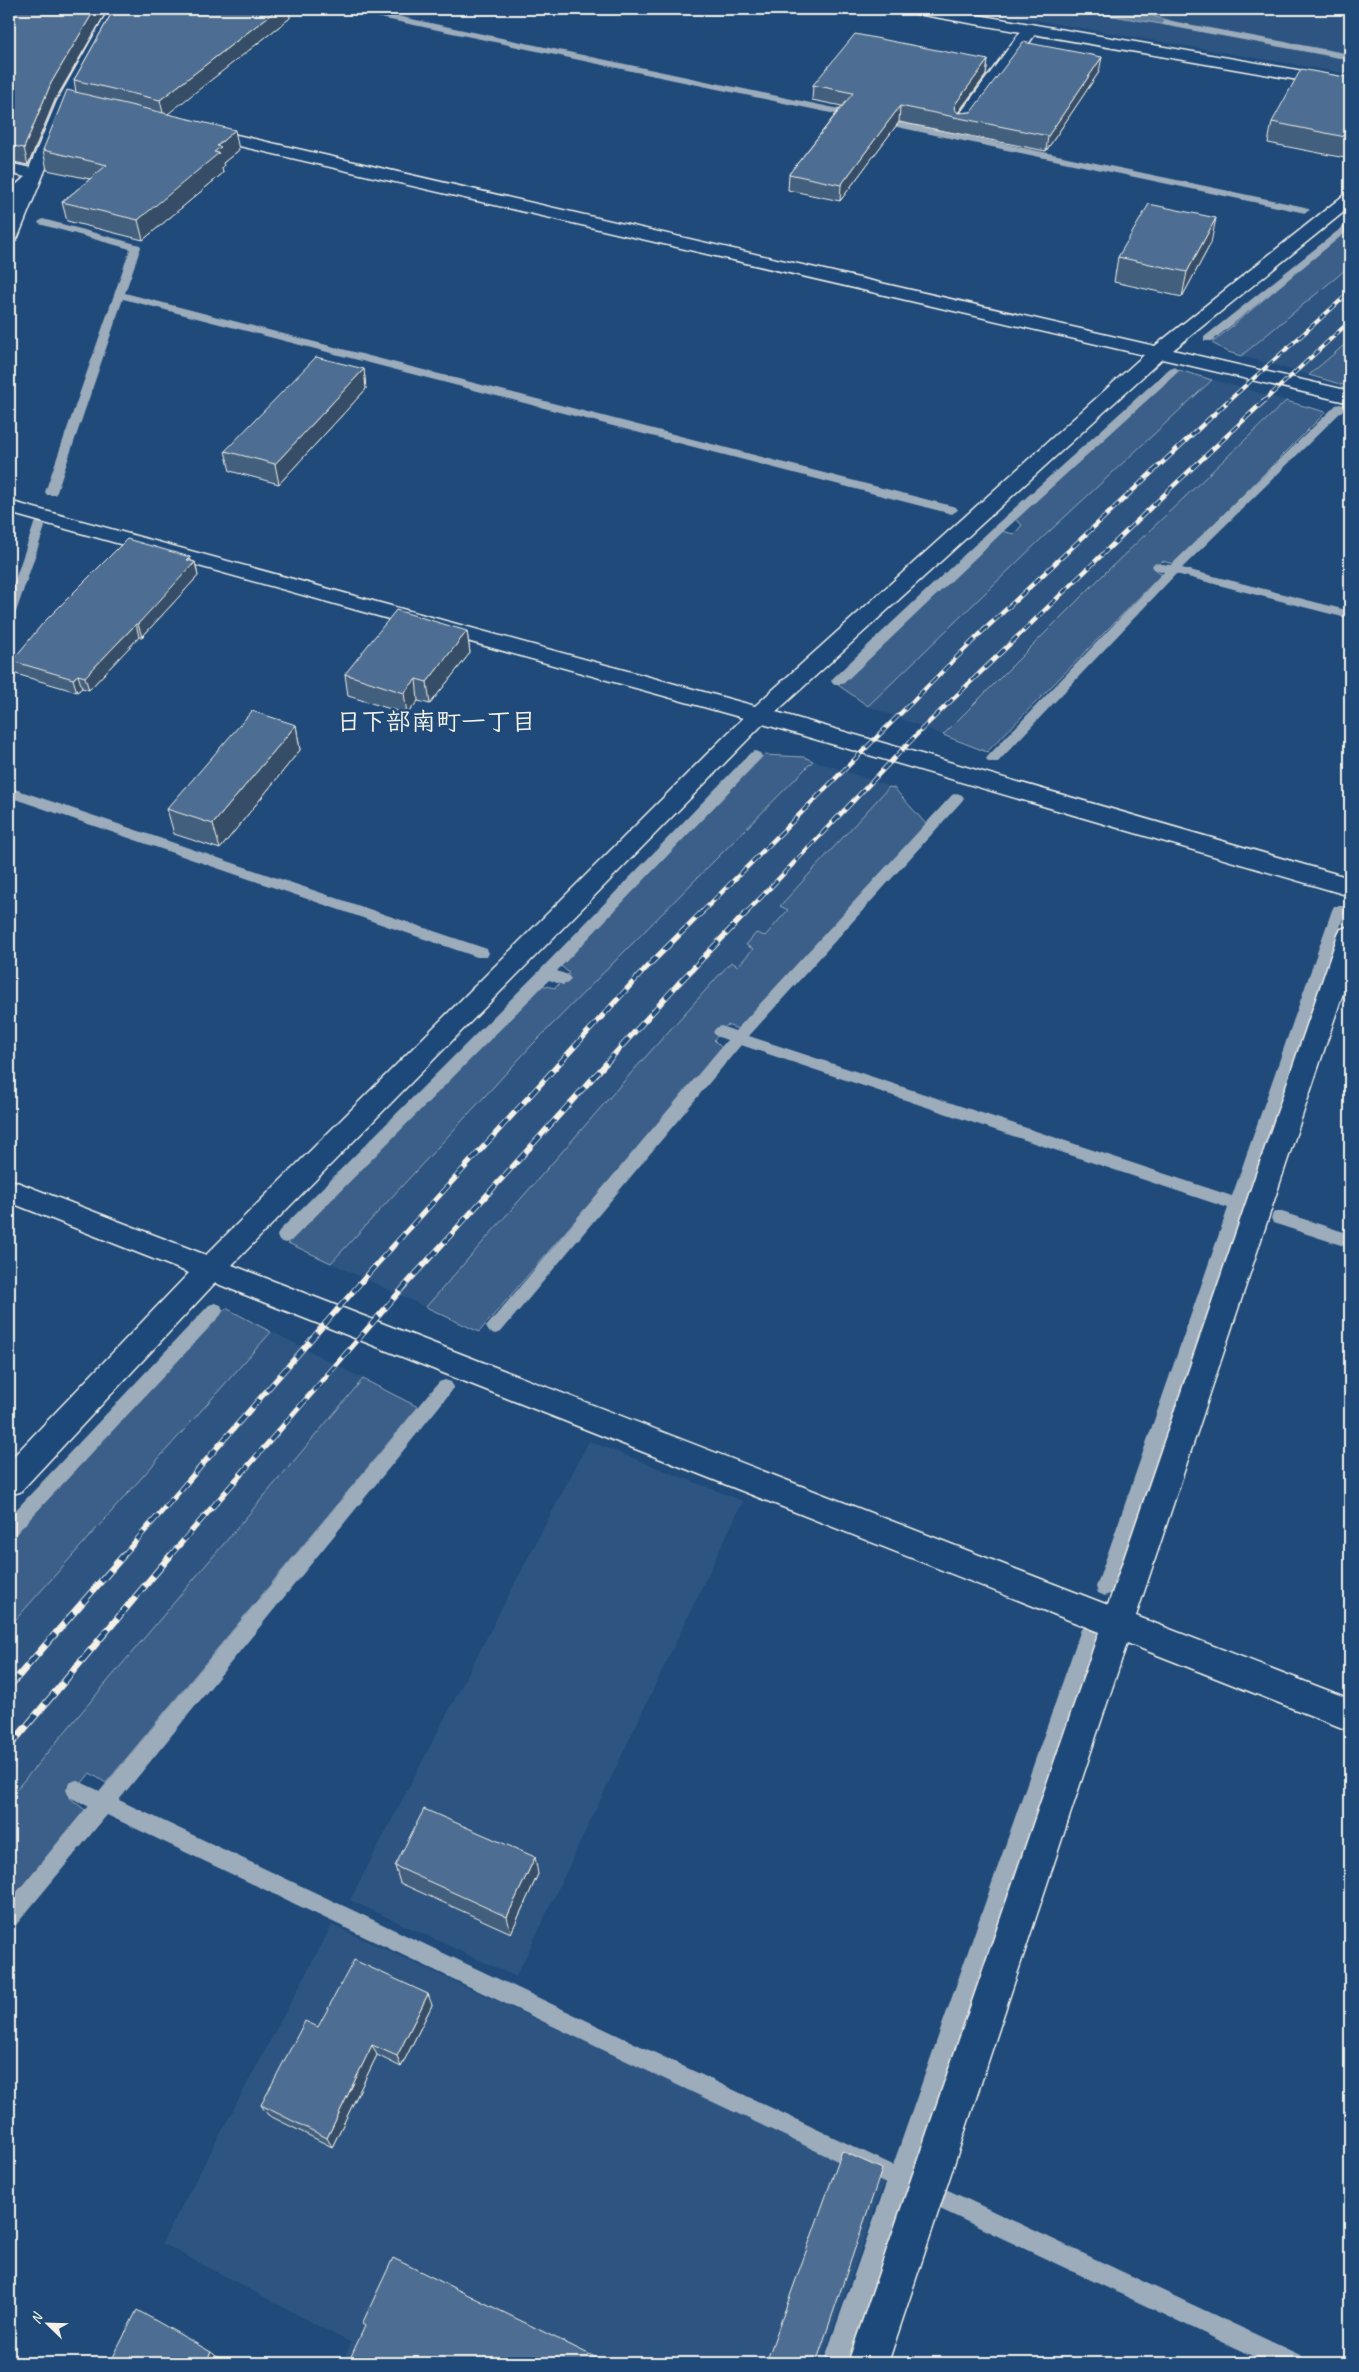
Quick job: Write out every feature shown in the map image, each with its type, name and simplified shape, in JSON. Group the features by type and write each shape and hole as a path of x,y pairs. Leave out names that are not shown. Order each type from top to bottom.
{"street":[{"path":"9,237 66,100 117,9"},
{"path":"917,9 1350,84"},
{"path":"962,123 1031,29"},
{"path":"66,100 85,105"},
{"path":"182,127 1350,397"},
{"path":"9,168 33,177"},
{"path":"9,200 33,177"},
{"path":"9,1482 211,1268 759,715 1158,353 1350,199"},
{"path":"9,507 759,715 1350,888"},
{"path":"868,2363 1350,935"},
{"path":"9,1190 1118,1622 1350,1715"}],"shaded area":[{"path":"969,9 1350,9 1350,74"},
{"path":"1071,9 1146,9 1153,16 1188,26 1185,28"},
{"path":"1350,227 1350,387 1228,352 1212,343"},
{"path":"1350,227 1350,266 1241,356 1228,352 1212,343"},
{"path":"1350,340 1350,387 1309,375"},
{"path":"1179,370 1326,412 1174,564 1162,561 1158,565 1155,569 1162,574 987,752 868,706 838,685 1001,531 1014,534 1022,525 1015,519"},
{"path":"1179,370 1212,380 1039,541 868,706 838,685 1001,531 1014,534 1022,525 1015,519"},
{"path":"1286,401 1326,412 1174,564 1162,561 1155,569 1162,574 987,752 943,735 1107,571"},
{"path":"764,755 804,757 894,788 926,824 741,1030 727,1025 714,1040 723,1049 479,1332 288,1243 541,985 555,988 569,973 560,965"},
{"path":"764,755 804,757 813,761 532,1045 331,1263 288,1243 541,985 555,988 569,973 560,965"},
{"path":"889,787 894,788 926,824 741,1030 727,1025 714,1040 723,1049 479,1332 426,1307 731,962 738,966 753,949 746,945 756,933 765,936 788,910 780,906"},
{"path":"226,1308 418,1407 106,1783 90,1773 70,1798 85,1810 9,1902 9,1539"},
{"path":"226,1308 271,1332 9,1627 9,1539"},
{"path":"363,1379 418,1407 106,1783 90,1773 70,1798 85,1810 9,1902 9,1798"},
{"path":"589,1441 743,1501 516,1977 350,1900"},
{"path":"332,1925 885,2180 821,2363 342,2363 351,2343 162,2243"}],"building":[{"path":"9,9 95,9 51,83 24,148 9,145"},
{"path":"114,9 278,9 160,100 74,80"},
{"path":"855,34 988,60 956,103 954,108 958,113 971,112 1023,42 1102,57 1048,136 900,106 841,185 789,174 853,93 813,85"},
{"path":"1301,69 1350,78 1350,138 1272,122"},
{"path":"67,90 235,130 217,146 221,147 214,152 219,153 138,220 62,202 107,165 43,150"},
{"path":"1149,204 1216,218 1187,272 1118,257"},
{"path":"316,357 364,369 275,464 225,451"},
{"path":"127,539 190,557 187,560 195,562 138,624 85,677 78,675 73,679 12,661 43,623"},
{"path":"396,610 467,631 427,682 416,679 404,693 345,674"},
{"path":"252,711 296,725 213,824 167,809"},
{"path":"424,1809 535,1857 507,1917 395,1866"},
{"path":"354,1960 428,1994 397,2056 372,2045 327,2138 261,2105 305,2021 318,2027"},
{"path":"842,2151 882,2169 816,2363 766,2363"},
{"path":"393,2258 607,2363 348,2363 365,2326 362,2324"},
{"path":"137,2310 211,2352 205,2363 110,2363"}],"waterway":[{"path":"352,9 1305,210"},
{"path":"1166,23 1350,57"},
{"path":"43,222 136,247 119,295"},
{"path":"1208,339 1350,224"},
{"path":"51,492 119,295"},
{"path":"119,295 952,510"},
{"path":"838,681 1004,524 1174,370"},
{"path":"1173,570 1340,407"},
{"path":"9,615 40,524"},
{"path":"1158,566 1173,570"},
{"path":"993,759 1173,570"},
{"path":"1173,570 1350,615"},
{"path":"546,973 755,756"},
{"path":"9,792 482,953"},
{"path":"738,1038 957,798"},
{"path":"1105,1587 1339,910"},
{"path":"285,1236 546,973"},
{"path":"546,973 563,979"},
{"path":"721,1032 738,1038"},
{"path":"495,1327 738,1038"},
{"path":"738,1038 1237,1204"},
{"path":"1279,1218 1350,1241"},
{"path":"9,1529 215,1310"},
{"path":"103,1803 445,1387"},
{"path":"899,2179 1088,1635"},
{"path":"76,1790 103,1803"},
{"path":"9,1918 103,1803"},
{"path":"103,1803 899,2179"},
{"path":"835,2363 899,2179"},
{"path":"948,2201 1292,2363"}],"railway":[{"path":"1226,403 1350,292"},
{"path":"1262,403 1350,321"},
{"path":"122,1557 376,1265 646,968 983,631 1227,402"},
{"path":"746,913 924,727 1170,489 1263,402"},
{"path":"169,1557 409,1281 678,984 747,912"},
{"path":"9,1687 123,1556"},
{"path":"9,1747 170,1556"}],"district":[{"name":"日下部南町一丁目","path":"436,721"}]}
